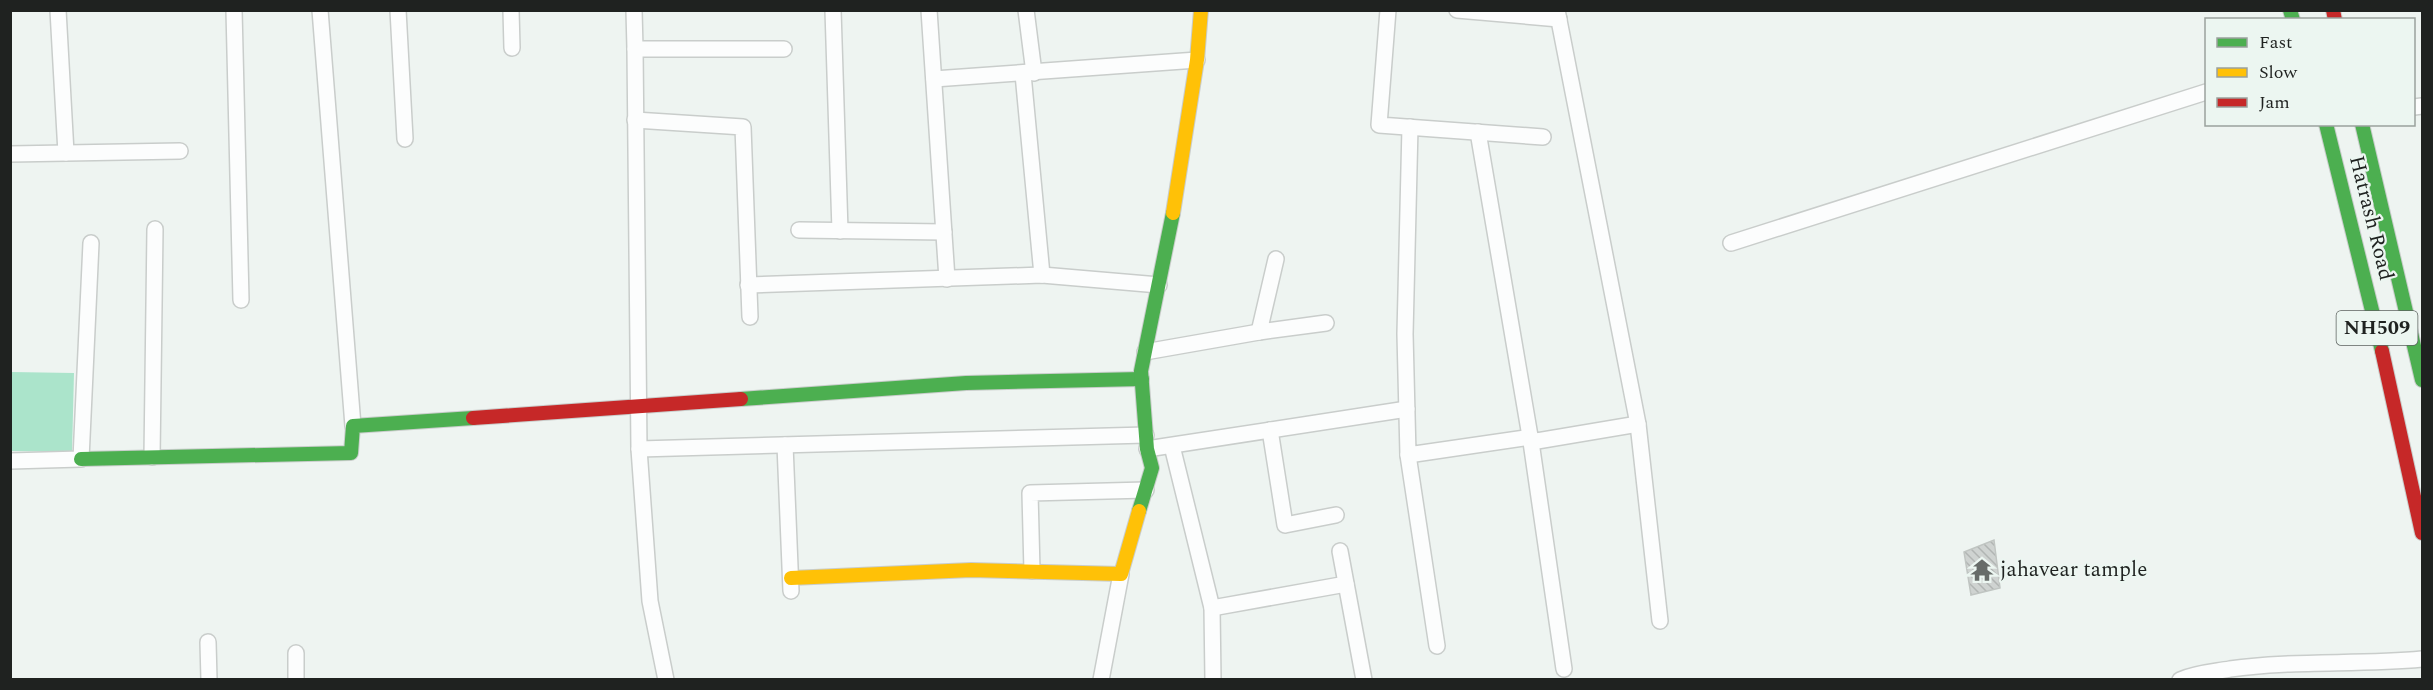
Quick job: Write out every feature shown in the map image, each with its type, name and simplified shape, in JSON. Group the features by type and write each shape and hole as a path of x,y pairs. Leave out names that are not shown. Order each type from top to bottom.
{"main road":[{"path":"791,584 971,570 1121,574 1152,468 1146,442 1142,379 1145,352 1181,177 1197,60 1201,10"},
{"name":"Hatrash Road","path":"2326,126 2417,487 2422,533"},
{"name":"Hatrash Road","path":"2362,126 2422,380"},
{"path":"81,459 351,453 353,426 966,383 1142,379"}],"street":[{"path":"58,10 66,153"},
{"path":"234,10 242,300"},
{"path":"320,10 353,426"},
{"path":"398,10 405,139"},
{"path":"512,10 512,48"},
{"path":"634,10 639,449 650,601 666,680"},
{"path":"833,10 840,231"},
{"path":"929,10 947,279"},
{"path":"1026,10 1028,73 1042,275"},
{"path":"1388,10 1379,125 1543,137"},
{"path":"1457,10 1558,15 1638,424 1660,621"},
{"path":"635,49 784,49"},
{"path":"934,79 1197,60"},
{"path":"1731,243 2205,92"},
{"path":"635,120 743,127 750,316"},
{"path":"1410,127 1405,334 1408,455 1437,646"},
{"path":"1478,132 1531,439 1564,669"},
{"path":"10,154 180,150"},
{"path":"153,457 155,229"},
{"path":"798,230 944,232"},
{"path":"10,460 81,459 91,243"},
{"path":"1259,332 1276,259"},
{"path":"748,285 1042,275 1159,285"},
{"path":"1145,352 1326,323"},
{"path":"639,449 785,445 1146,442 1172,446 1407,409"},
{"path":"1408,455 1638,424"},
{"path":"1270,430 1285,525 1336,515"},
{"path":"785,445 791,584"},
{"path":"1172,446 1212,608 1213,680"},
{"path":"1032,571 1030,493 1146,490"},
{"path":"1340,551 1364,680"},
{"path":"1101,680 1121,574"},
{"path":"1212,608 1346,584"},
{"path":"208,642 208,680"},
{"path":"296,653 296,680"},
{"path":"2180,680 2192,675 2263,664 2370,663 2422,659"}],"green space":[{"path":"11,372 74,373 72,452 11,451"}],"building":[{"name":"jahavear tample","path":"1994,540 2000,588 1971,595 1964,552"}],"traffic: fast":[{"path":"2290,10 2292,18"},
{"path":"2326,126 2382,351"},
{"path":"2362,126 2422,380"},
{"path":"1139,511 1152,468 1147,449 1141,371 1173,213"},
{"path":"741,399 966,383 1142,379"},
{"path":"81,459 351,453 353,426 473,418"}],"traffic: slow":[{"path":"1173,213 1197,60 1201,10"},
{"path":"791,578 971,570 1121,574 1139,511"}],"traffic: jam":[{"path":"2333,10 2335,18"},
{"path":"2382,351 2422,533"},
{"path":"473,418 741,399"}],"place":[{"name":"jahavear tample","path":"1982,570"}]}
